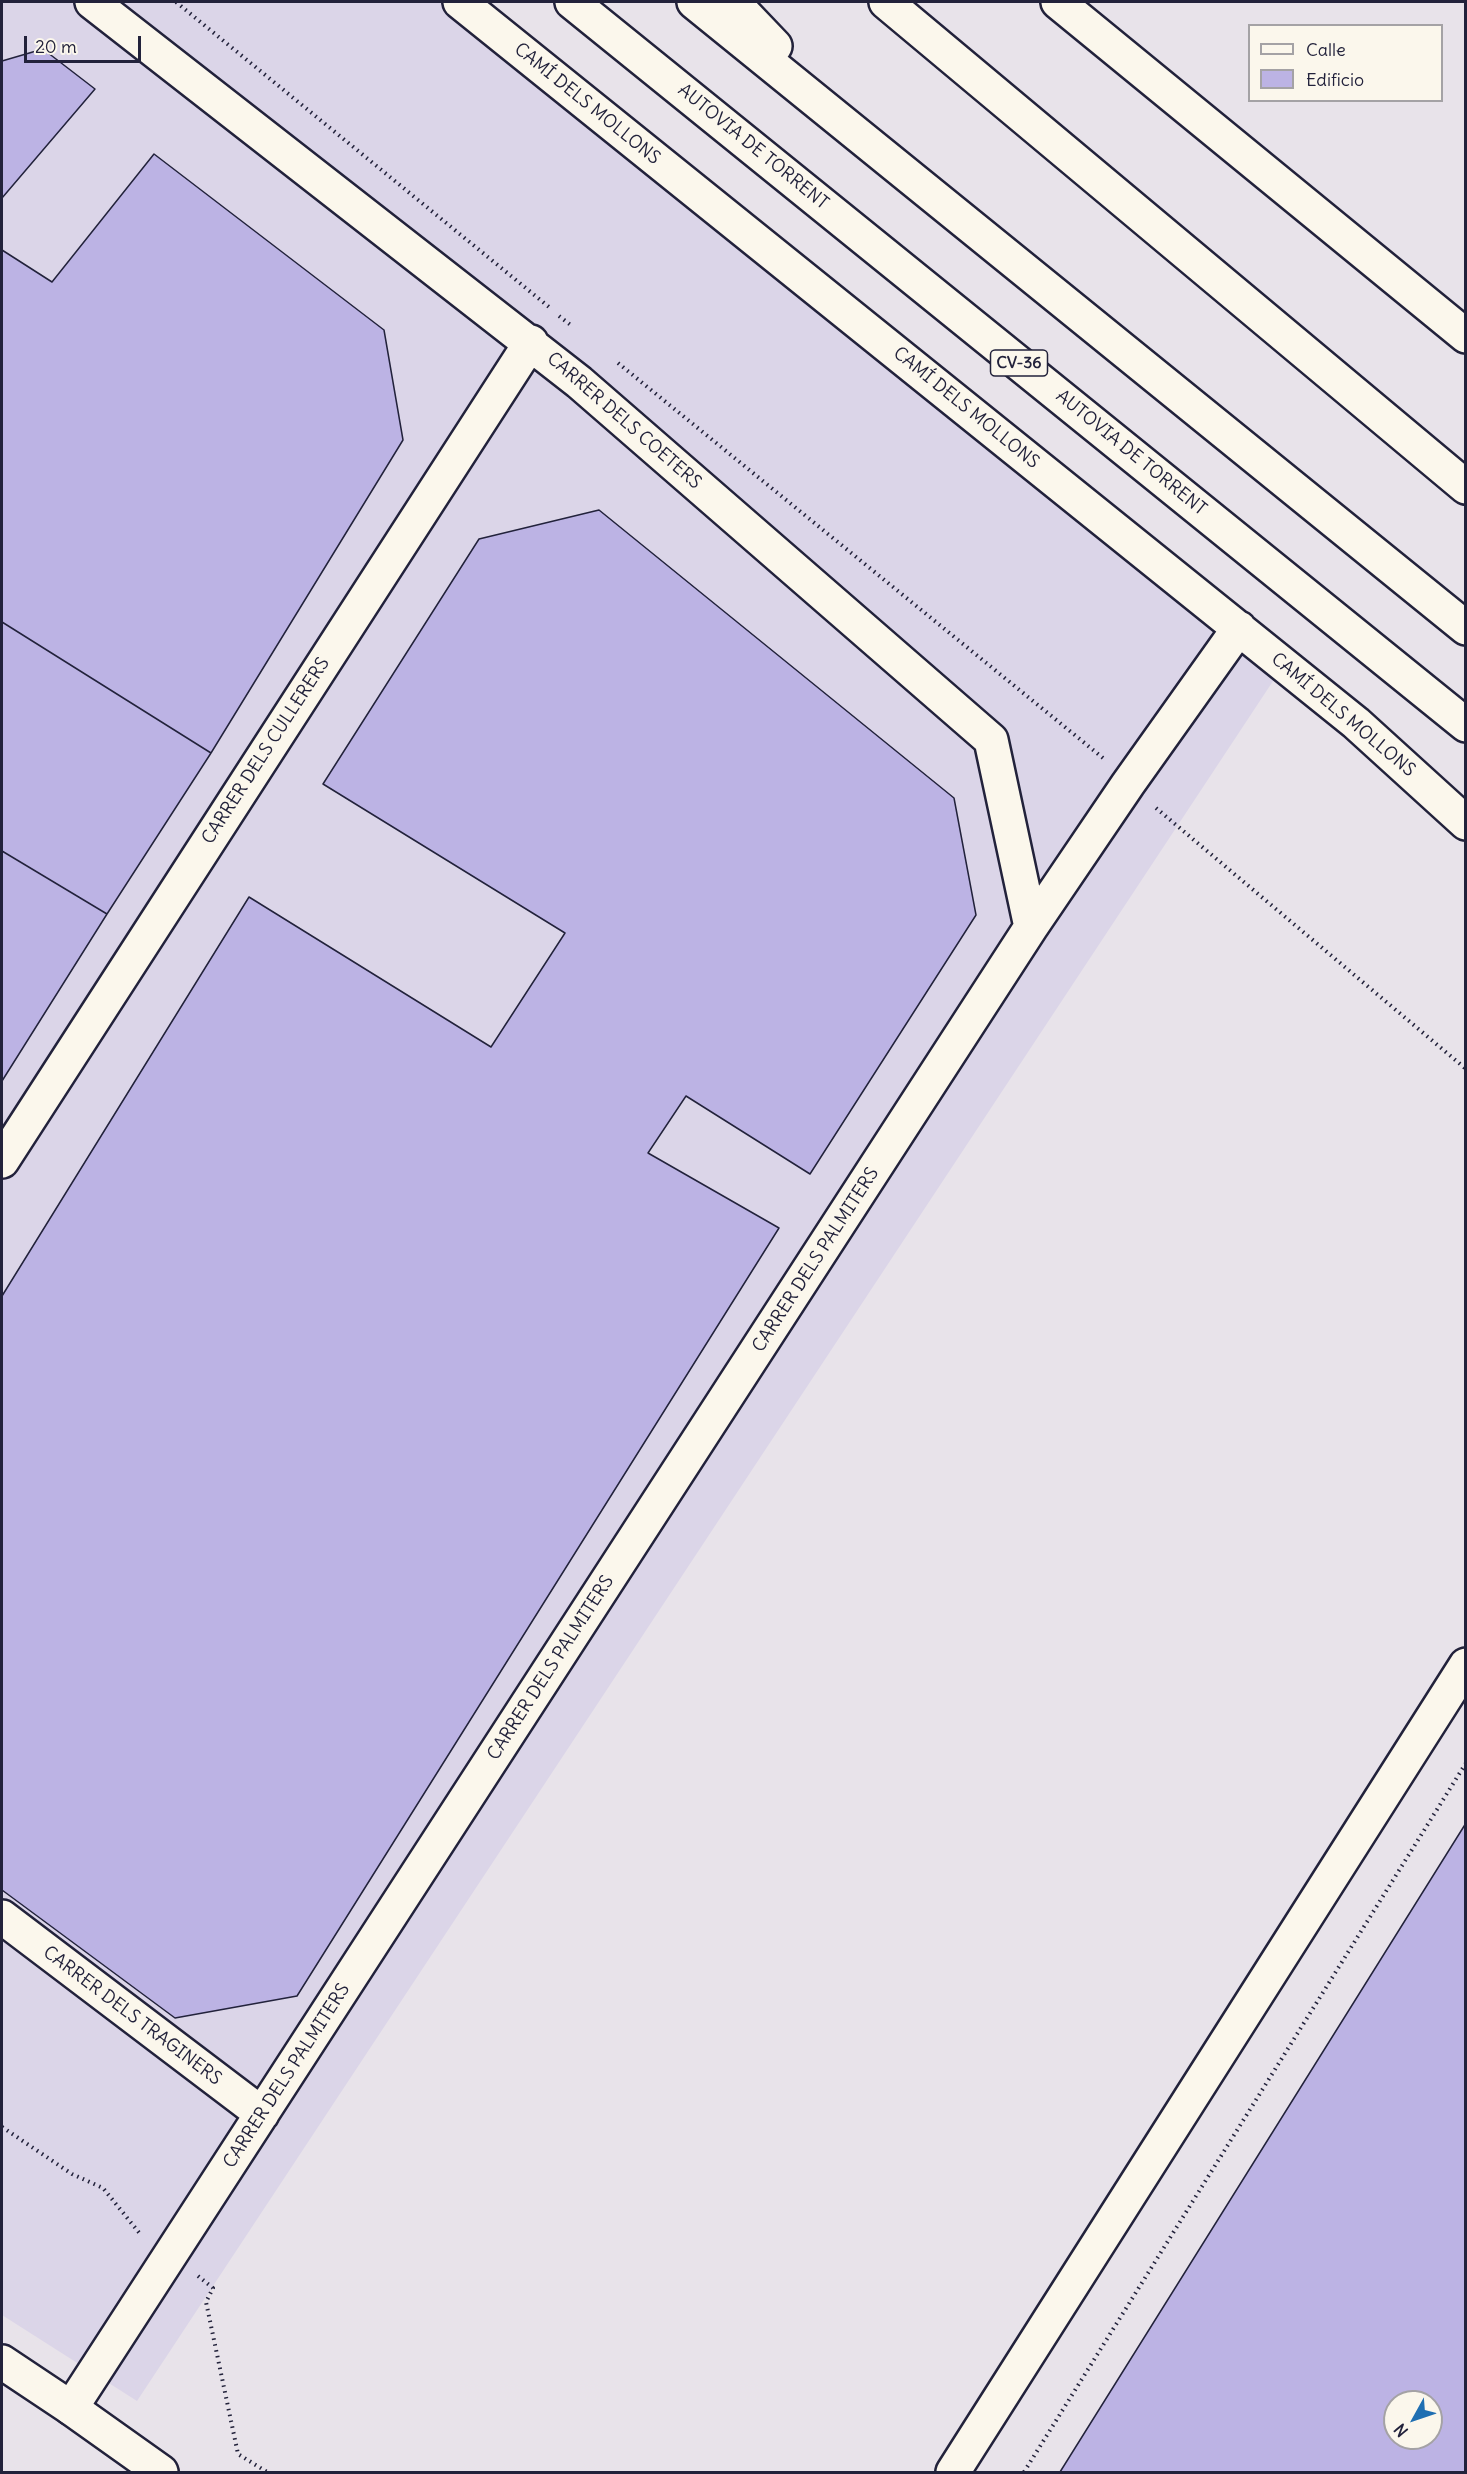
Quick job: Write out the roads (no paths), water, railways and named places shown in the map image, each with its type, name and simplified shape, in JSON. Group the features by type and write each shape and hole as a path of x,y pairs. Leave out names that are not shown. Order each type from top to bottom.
{"main road":[{"name":"CARRER DELS COETERS","path":"92,2 531,342 991,740 1031,927"},
{"name":"CAMÍ DELS MOLLONS","path":"460,2 1356,723 1466,823"},
{"name":"AUTOVIA DE TORRENT","path":"572,2 1466,725"},
{"path":"694,2 1466,628"},
{"path":"734,2 847,125"},
{"path":"886,2 1466,487"},
{"path":"1058,2 1466,336"},
{"name":"CARRER DELS CULLERERS","path":"2,1161 531,342"},
{"name":"CARRER DELS PALMITERS","path":"71,2408 1031,927 1128,784 1239,628"},
{"path":"953,2472 1466,1665"},
{"name":"CARRER DELS TRAGINERS","path":"2,1917 262,2114"},
{"path":"2,2362 71,2408 156,2471"}]}
